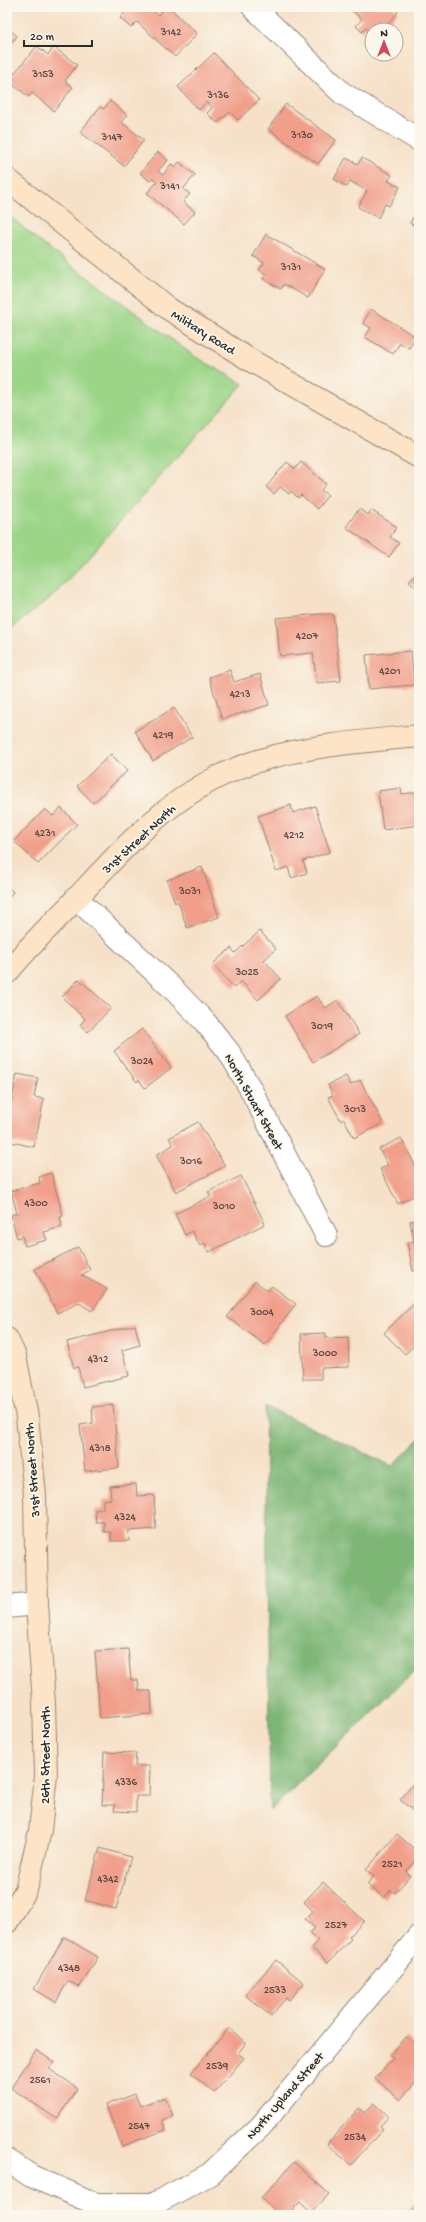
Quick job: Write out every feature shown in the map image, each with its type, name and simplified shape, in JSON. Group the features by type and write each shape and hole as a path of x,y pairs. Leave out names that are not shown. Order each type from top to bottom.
{"street":[{"path":"253,7 342,93 419,140"},
{"name":"Military Road","path":"7,179 169,310 250,360 419,457"},
{"name":"31st Street North","path":"7,973 116,854 162,812 200,786 231,770 260,760 296,751 419,736"},
{"name":"North Stuart Street","path":"76,898 174,989 205,1022 229,1052 250,1088 326,1235"},
{"name":"31st Street North","path":"7,1339 15,1356 27,1417 35,1495 36,1604"},
{"path":"7,1606 36,1604"},
{"name":"26th Street North","path":"7,1922 26,1890 44,1804 46,1775 44,1704 36,1604"},
{"name":"North Upland Street","path":"7,2160 31,2176 96,2204 154,2204 210,2174 260,2126 419,1936"}],"green space":[{"path":"7,214 40,242 194,356 243,384 55,594 7,632"},
{"path":"265,1406 392,1466 419,1439 419,1666 270,1811"},
{"path":"419,2199 419,2215 403,2215"}],"building":[{"path":"130,7 149,7 158,15 165,7 169,7 197,34 175,57 137,22 131,28 120,18"},
{"path":"348,7 393,7 398,12 390,22 364,22 364,30 362,32 356,26 362,19"},
{"path":"7,28 17,36 7,49"},
{"path":"37,46 48,55 54,47 77,65 65,81 73,87 54,111 32,93 29,97 8,81"},
{"path":"214,53 259,100 238,120 230,112 217,123 207,113 212,108 206,102 199,110 178,87"},
{"path":"110,101 127,115 121,122 144,140 124,166 80,132 100,107 104,109"},
{"path":"286,104 336,140 318,164 268,129"},
{"path":"158,152 168,160 158,171 163,175 171,164 175,167 179,162 195,175 183,189 190,194 183,202 195,212 184,224 147,193 157,182 153,178 150,181 140,173"},
{"path":"346,158 358,164 362,158 392,175 388,181 400,187 389,206 385,204 378,218 358,207 367,191 350,181 347,187 334,179"},
{"path":"419,207 419,229 410,223"},
{"path":"266,234 325,269 308,298 284,284 281,289 263,279 266,274 259,270 264,263 253,256"},
{"path":"371,309 416,337 409,348 400,343 393,354 365,337 371,328 363,323"},
{"path":"287,462 295,469 301,462 326,484 321,490 328,495 317,509 301,495 298,498 291,491 289,494 280,487 274,494 266,487"},
{"path":"359,509 368,515 371,510 397,527 390,537 399,543 389,557 346,527"},
{"path":"419,570 419,589 409,581"},
{"path":"333,614 341,681 317,683 313,653 280,656 276,618"},
{"path":"411,651 414,685 369,689 366,655"},
{"path":"230,670 234,682 260,674 269,705 222,719 209,677"},
{"path":"174,708 192,737 153,761 135,731"},
{"path":"111,754 127,771 93,803 77,786"},
{"path":"401,788 402,794 419,792 419,825 383,830 378,791"},
{"path":"291,805 293,813 315,806 330,852 303,861 307,873 291,878 288,867 276,871 258,816"},
{"path":"61,808 77,824 38,864 14,841 45,809 53,816"},
{"path":"202,867 219,917 187,928 178,901 175,903 167,880"},
{"path":"7,886 13,892 7,899"},
{"path":"260,931 276,949 264,960 281,979 258,1000 241,981 234,988 213,964 231,948 235,953"},
{"path":"79,979 111,1008 88,1032 80,1025 85,1019 62,997"},
{"path":"317,996 325,1008 338,1000 359,1034 313,1062 285,1016"},
{"path":"142,1029 171,1068 145,1088 139,1080 137,1082 114,1051"},
{"path":"17,1074 38,1078 34,1097 44,1099 34,1147 7,1141 7,1102 11,1102"},
{"path":"346,1076 351,1085 360,1080 383,1123 354,1138 344,1119 341,1121 328,1097 333,1095 328,1085"},
{"path":"198,1122 225,1166 176,1192 156,1155 173,1145 169,1138"},
{"path":"401,1138 419,1173 419,1193 398,1204 380,1169 388,1165 379,1149"},
{"path":"51,1173 63,1216 60,1217 62,1227 44,1232 47,1240 25,1246 22,1236 17,1238 11,1215 17,1213 11,1191 40,1183 39,1177"},
{"path":"241,1176 265,1224 209,1252 205,1243 200,1246 192,1231 185,1235 175,1214 211,1196 208,1192"},
{"path":"419,1219 419,1270 413,1271 407,1243 414,1241 410,1221"},
{"path":"78,1247 90,1270 81,1275 107,1289 92,1311 79,1303 57,1313 35,1269"},
{"path":"255,1281 268,1291 272,1286 296,1304 265,1345 227,1317"},
{"path":"419,1299 419,1341 405,1354 384,1333"},
{"path":"135,1325 140,1345 122,1350 129,1376 83,1387 78,1367 74,1368 67,1342"},
{"path":"326,1333 326,1338 348,1337 349,1367 321,1368 321,1379 303,1379 301,1334"},
{"path":"113,1405 119,1468 85,1471 80,1425 93,1423 92,1407"},
{"path":"136,1484 137,1496 154,1495 156,1529 128,1531 129,1541 111,1541 111,1532 104,1532 104,1522 96,1522 95,1510 103,1509 103,1500 111,1499 110,1486"},
{"path":"128,1649 131,1680 138,1680 139,1691 151,1691 152,1714 100,1718 95,1651"},
{"path":"104,1752 136,1753 135,1766 150,1766 149,1796 136,1796 136,1812 114,1811 115,1805 102,1805"},
{"path":"419,1777 419,1815 400,1800"},
{"path":"397,1834 419,1853 419,1857 406,1872 410,1876 395,1893 391,1890 384,1898 367,1884 374,1876 366,1870"},
{"path":"100,1848 131,1857 116,1909 85,1900"},
{"path":"323,1882 364,1921 349,1937 351,1939 328,1963 312,1948 318,1941 310,1933 315,1928 305,1919 313,1911 304,1902"},
{"path":"64,1937 98,1957 80,1987 68,1981 56,2002 34,1989"},
{"path":"276,1960 304,1983 289,2000 286,1998 271,2016 245,1995"},
{"path":"229,2028 246,2043 238,2053 244,2058 214,2093 191,2073"},
{"path":"406,2037 419,2048 419,2079 400,2100 375,2079 393,2058 389,2056"},
{"path":"36,2050 54,2062 49,2069 78,2088 57,2119 11,2088"},
{"path":"135,2094 140,2106 165,2097 173,2116 162,2120 166,2130 122,2146 106,2105"},
{"path":"374,2103 389,2116 380,2126 383,2129 351,2165 327,2144 359,2108 365,2113"},
{"path":"294,2162 329,2194 311,2213 300,2202 288,2215 280,2215 261,2198"}]}
